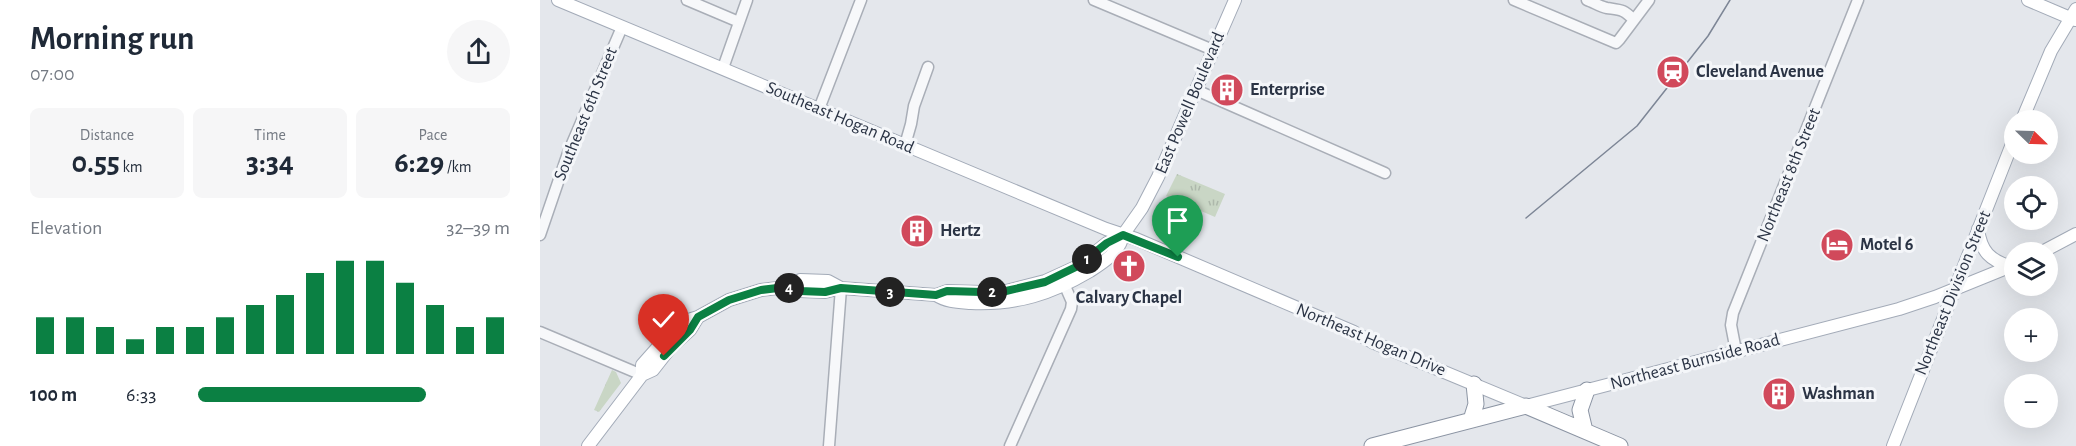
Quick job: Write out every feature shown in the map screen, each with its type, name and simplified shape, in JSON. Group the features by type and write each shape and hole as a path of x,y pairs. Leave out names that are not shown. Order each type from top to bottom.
{"highway":[{"path":"1471,420 1476,404 1474,384"},
{"path":"1585,431 1580,410 1587,390"},
{"name":"Northeast Burnside Road","path":"1372,446 1526,406"},
{"name":"Northeast Hogan Drive","path":"1526,406 1620,446"}],"main road":[{"name":"Southeast Hogan Road","path":"558,0 1123,235"},
{"name":"East Powell Boulevard","path":"588,446 642,375 653,370 671,347 690,330 698,317 719,304 740,296 761,290 786,287 800,291 825,292 841,288 936,295 947,291 1027,293 1065,286 1106,260 1121,246 1123,235 1150,194 1235,0"},
{"path":"2026,110 2051,51 2074,16 2034,1"},
{"name":"Northeast Division Street","path":"1893,446 2004,164"},
{"path":"1978,229 1983,250 1994,261 2004,264"},
{"path":"2058,244 2076,234"},
{"name":"East Powell Boulevard","path":"1027,293 1064,274 1123,235"},
{"name":"Northeast Hogan Drive","path":"1123,235 1526,406"},
{"name":"Northeast Burnside Road","path":"1526,406 1899,309 2004,270"}],"street":[{"path":"687,0 739,22"},
{"path":"723,68 747,0"},
{"path":"819,109 861,0"},
{"path":"1094,0 1213,50"},
{"path":"1514,0 1616,43 1649,0"},
{"path":"1587,0 1608,8 1614,7 1625,12 1634,20"},
{"name":"Northeast 8th Street","path":"1736,351 1731,325 1733,313 1858,0"},
{"name":"Southeast 6th Street","path":"540,235 568,153 622,27"},
{"path":"905,145 914,106 928,67"},
{"path":"1196,90 1385,173"},
{"path":"1010,446 1071,309 1072,302 1065,286"},
{"path":"829,446 841,288"},
{"path":"540,332 642,375"}],"green space":[{"path":"1177,174 1225,194 1215,217 1166,196"},
{"path":"612,370 616,372 621,383 599,412 594,410"}],"tram line":[{"path":"1526,218 1637,126 1708,36 1730,0"}],"place":[{"name":"Cleveland Avenue","path":"1673,72"},
{"name":"Enterprise","path":"1227,90"},
{"name":"Hertz","path":"917,231"},
{"name":"Motel 6","path":"1837,245"},
{"name":"Calvary Chapel","path":"1129,266"},
{"name":"Washman","path":"1779,394"}],"route":[{"path":"664,356 690,330 698,317 729,300 775,287 800,291 825,292 841,288 936,295 947,291 1014,290 1045,282 1064,274 1107,243 1123,235 1178,257"}]}
